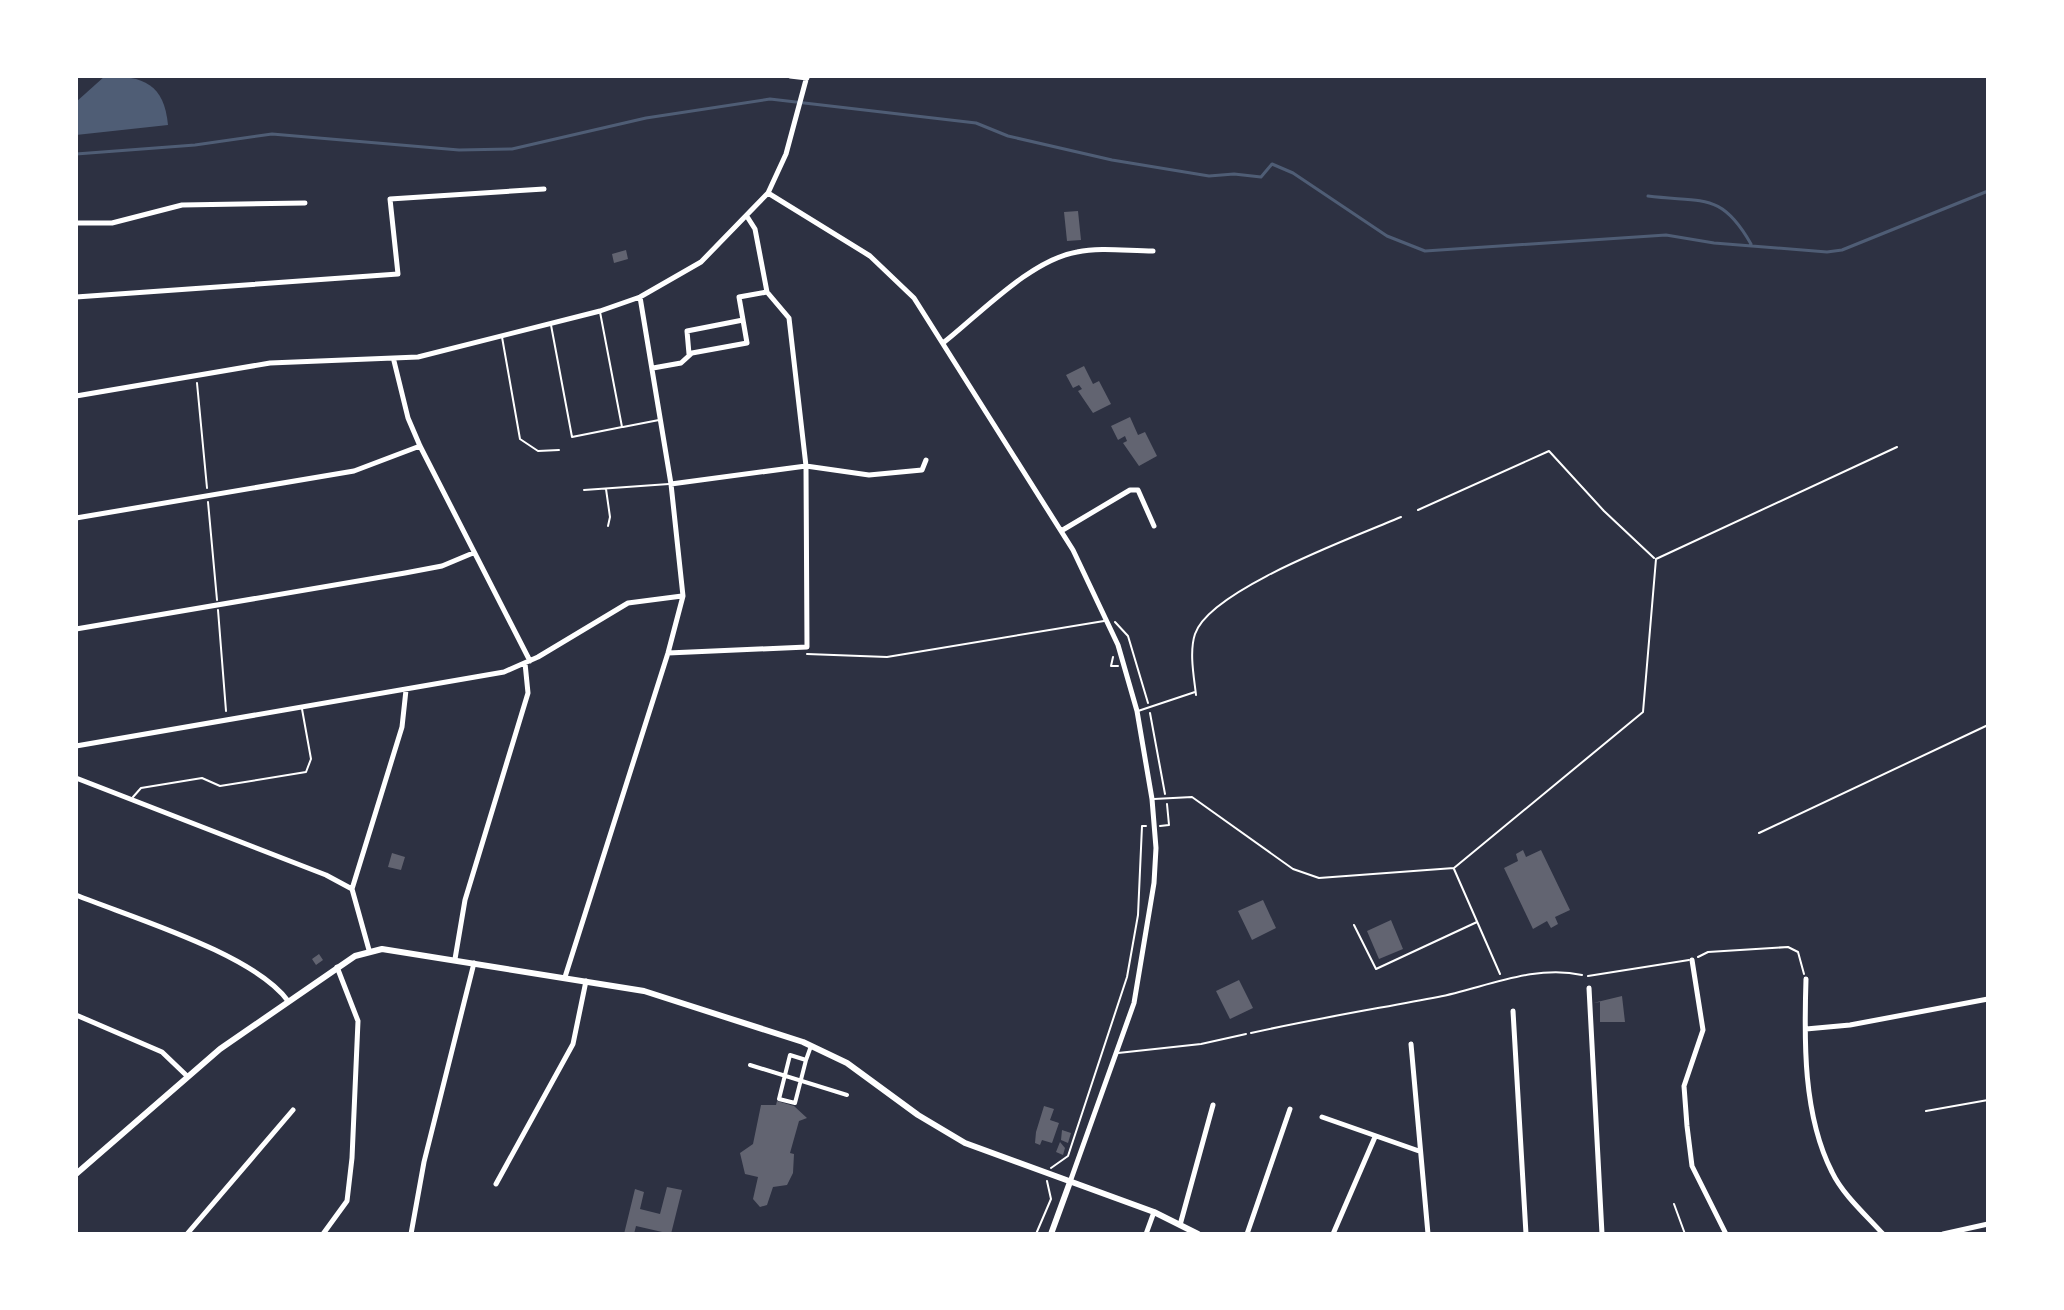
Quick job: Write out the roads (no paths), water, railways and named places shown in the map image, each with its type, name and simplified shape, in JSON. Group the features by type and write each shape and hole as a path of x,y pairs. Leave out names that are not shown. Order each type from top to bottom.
{"street":[{"path":"76,396 270,363 394,360 600,311 640,297 701,262 748,218 768,193 786,154 807,77 790,76"},
{"path":"76,297 398,274 390,199 544,189"},
{"path":"768,193 857,248 891,273 914,298 1061,531 1108,618 1137,711 1152,799 1156,859 1147,937 1134,1003 1118,1053 1051,1234"},
{"path":"76,223 112,223 182,205 305,203"},
{"path":"668,653 807,647 806,466 789,318 767,292 755,229 748,218"},
{"path":"943,343 996,295 1064,255 1079,251 1153,251"},
{"path":"653,368 681,363 689,354 747,343 739,297 767,292"},
{"path":"565,977 668,653 683,596 671,484 640,297"},
{"path":"689,354 687,331 743,320"},
{"path":"394,360 404,406 420,446 528,662 528,693 465,900 455,959"},
{"path":"76,518 354,471 420,446"},
{"path":"671,484 806,466 883,475 922,470 926,460"},
{"path":"1061,531 1130,490 1138,490 1154,526"},
{"path":"76,629 442,566 473,553"},
{"path":"76,746 504,672 528,662 628,603 683,596"},
{"path":"369,950 352,889 402,727 406,690"},
{"path":"76,778 133,797 326,875 352,889"},
{"path":"76,895 248,965 276,985 288,1001"},
{"path":"76,1174 186,1075 288,1001 337,967 369,950 388,949 586,980 675,999 811,1046 852,1067 949,1135 1154,1212 1198,1234"},
{"path":"1692,960 1703,1030 1684,1086 1687,1126 1692,1166 1726,1234"},
{"path":"411,1234 424,1162 474,962"},
{"path":"323,1234 347,1201 353,1144 358,1021 337,967"},
{"path":"1806,979 1811,1105 1832,1173 1883,1234"},
{"path":"496,1184 573,1044 586,980"},
{"path":"1589,988 1602,1234"},
{"path":"1806,1029 1850,1025 1988,999"},
{"path":"1513,1011 1526,1234"},
{"path":"76,1015 162,1052 186,1075"},
{"path":"1411,1044 1428,1234"},
{"path":"806,1060 790,1055 779,1099 795,1103 811,1046"},
{"path":"750,1065 847,1095"},
{"path":"1180,1225 1213,1105"},
{"path":"1247,1234 1290,1109"},
{"path":"187,1234 293,1110"},
{"path":"1322,1117 1420,1151"},
{"path":"1333,1234 1375,1137"},
{"path":"76,1165 86,1165"},
{"path":"1146,1234 1154,1212"},
{"path":"1943,1234 1988,1224"}],"lane":[{"path":"600,311 622,427"},
{"path":"551,323 572,437 661,420"},
{"path":"501,335 520,439 528,448 538,451 559,450"},
{"path":"1656,559 1897,447"},
{"path":"1418,510 1549,451 1604,511 1656,559"},
{"path":"584,490 671,484"},
{"path":"605,488 610,517 608,526"},
{"path":"1137,711 1195,694 1194,636 1216,605 1296,562 1401,517"},
{"path":"1152,799 1183,795 1196,799 1293,869 1308,875 1335,877 1454,868 1643,712 1656,559"},
{"path":"807,654 897,656 1108,618"},
{"path":"133,797 141,788 202,778 220,786 306,772 311,759 302,708"},
{"path":"1759,833 1988,725"},
{"path":"1454,868 1500,974"},
{"path":"1354,925 1376,969 1477,922"},
{"path":"1588,976 1692,960"},
{"path":"1118,1053 1201,1044 1246,1034"},
{"path":"1926,1111 1988,1100"},
{"path":"1674,1204 1685,1234"}],"water":[{"path":"105,76 131,78 150,85 162,100 168,125 76,135 76,102"}],"waterway":[{"path":"76,154 195,145 272,134 459,150 512,149 646,118 770,99 976,123 1008,136 1112,160 1209,176 1234,174 1261,177 1272,164 1293,173 1387,236 1425,251 1666,235 1714,243 1827,252 1842,250 1988,191"},
{"path":"1648,196 1697,200 1720,207 1730,215 1751,244"}]}
